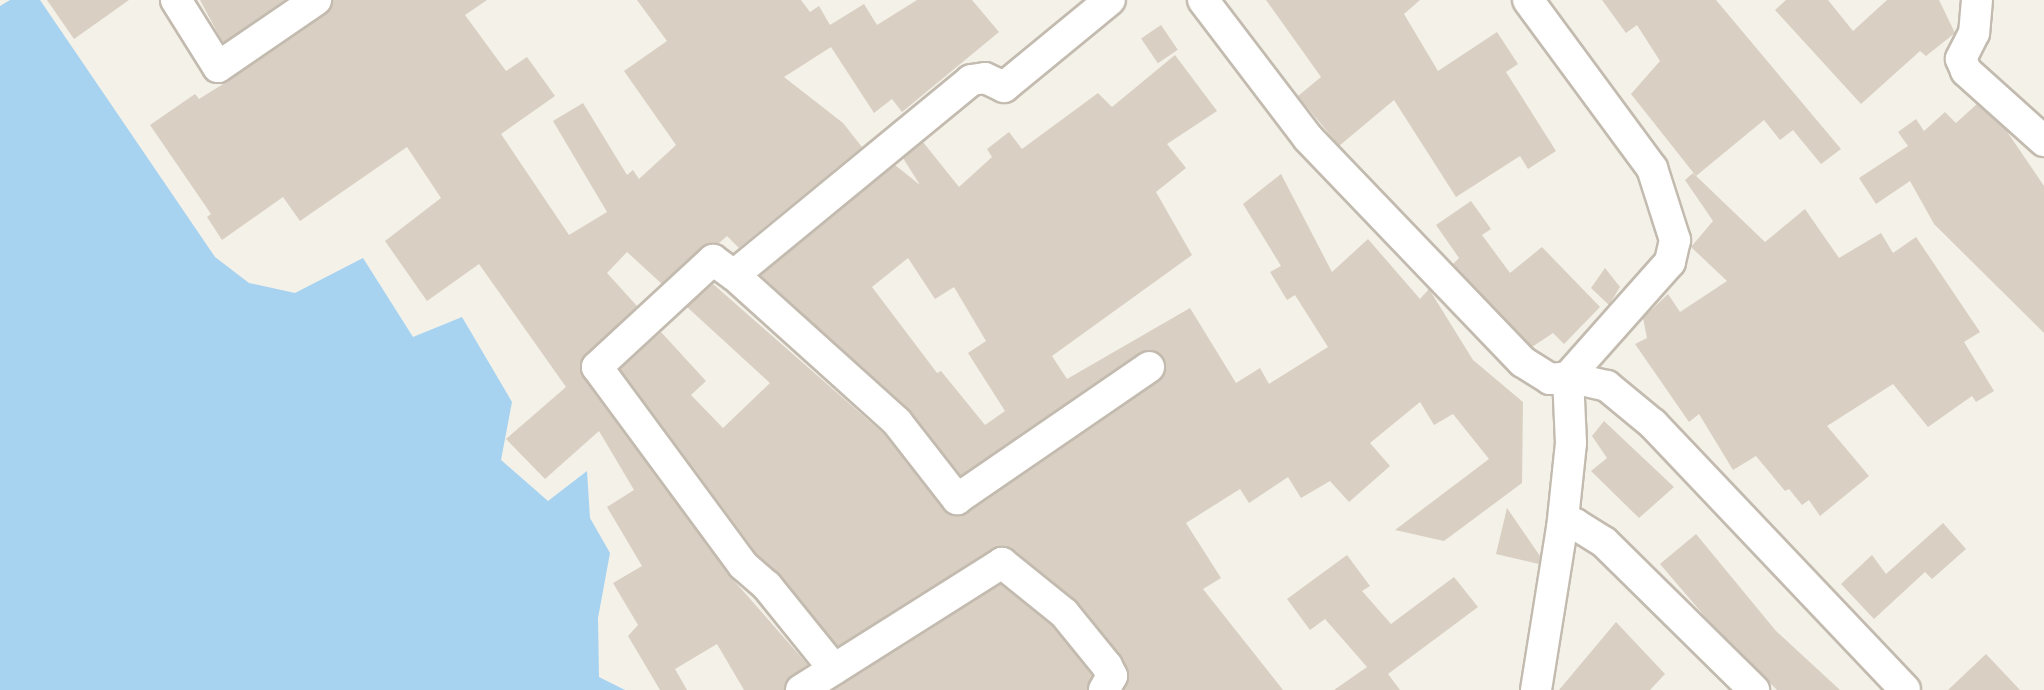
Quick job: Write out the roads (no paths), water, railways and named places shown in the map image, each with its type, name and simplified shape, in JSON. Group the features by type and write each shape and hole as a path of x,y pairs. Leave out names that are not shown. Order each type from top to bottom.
{"street":[{"path":"176,0 218,67 316,0"},
{"path":"734,274 971,80 985,78 1004,87 1110,0"},
{"path":"1203,0 1308,138 1499,337 1537,373 1607,386 1653,424 1905,690"},
{"path":"1528,0 1652,168 1676,240 1670,262 1568,377 1571,443 1562,528 1536,690"},
{"path":"1977,0 1974,33 1961,59 1966,71 2044,141"},
{"path":"834,669 767,586 743,565 655,440 596,369 713,260 734,274 897,422 957,499 1149,367"},
{"path":"1562,528 1575,524 1604,542 1754,690"},
{"path":"801,690 1002,562 1064,613 1107,666 1112,676 1104,690"}],"water":[{"path":"10,0 40,0 215,257 249,283 295,293 363,258 413,337 462,317 512,402 501,460 548,501 587,471 590,518 610,553 598,618 599,677 625,690 0,690 0,6"}]}
